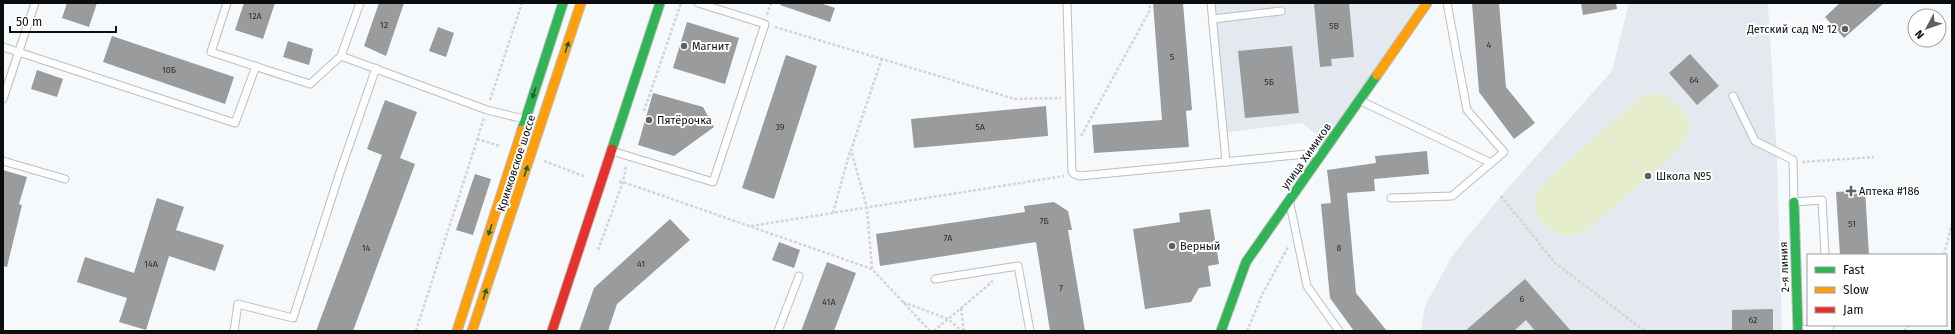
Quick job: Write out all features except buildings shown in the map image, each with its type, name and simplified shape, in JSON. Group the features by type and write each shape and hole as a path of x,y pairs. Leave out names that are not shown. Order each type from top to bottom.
{"street":[{"path":"457,331 563,3"},
{"name":"Крикковское шоссе","path":"472,331 581,3"},
{"path":"552,331 610,150 660,3"},
{"name":"улица Химиков","path":"1220,331 1246,262 1427,3"},
{"name":"2-я линия","path":"1794,202 1798,331"}],"lane":[{"path":"3,99 35,3"},
{"path":"227,3 211,52 310,84 341,56 360,3"},
{"path":"610,150 713,182 765,24 698,3"},
{"path":"1067,3 1072,171 1074,174 1080,176 1322,153"},
{"path":"1211,3 1226,162"},
{"path":"1391,198 1452,196 1504,152 1467,110 1447,3"},
{"path":"1213,19 1281,11"},
{"path":"3,47 235,123 256,66"},
{"path":"341,56 487,110 542,123"},
{"path":"234,331 238,304 293,318 376,68"},
{"path":"1733,96 1755,141 1793,160 1794,202 1822,200 1825,254"},
{"path":"1359,100 1491,163"},
{"path":"3,161 66,179"},
{"path":"1290,200 1307,286 1339,331"},
{"path":"935,279 1018,266 1030,331"},
{"path":"778,331 798,276"},
{"path":"1798,331 1830,326"}],"path":[{"path":"416,331 522,3"},
{"path":"1072,154 1149,12 1150,3"},
{"path":"765,24 1015,98 1070,98"},
{"path":"833,213 851,150 882,58"},
{"path":"477,139 515,151"},
{"path":"851,150 867,208 872,269"},
{"path":"531,156 600,182 623,182 872,269 930,331"},
{"path":"1793,163 1874,157"},
{"path":"750,226 1074,174"},
{"path":"1501,196 1555,263 1645,331"},
{"path":"1944,254 1952,223"},
{"path":"1247,331 1263,293 1296,233"},
{"path":"934,331 1008,268"},
{"path":"903,302 948,319 963,331"},
{"path":"961,308 963,331"}],"shaded area":[{"path":"1211,3 1427,3 1329,144 1302,123 1223,133"},
{"name":"Школа №5","path":"1629,3 1768,3 1777,157 1782,331 1421,331 1425,306 1452,256 1501,196 1612,71"}],"green space":[{"path":"1657,93 1680,107 1688,119 1688,133 1681,147 1588,230 1571,236 1558,233 1546,226 1537,215 1535,208 1536,196 1543,183 1642,96"}],"traffic: fast":[{"path":"522,130 563,3"},
{"path":"612,149 660,3"},
{"path":"1221,331 1246,262 1377,75"},
{"path":"1794,202 1798,331"}],"traffic: slow":[{"path":"472,331 581,3"},
{"path":"1377,75 1427,3"},
{"path":"457,331 522,130"}],"traffic: jam":[{"path":"552,331 612,149"}],"place":[{"name":"Детский сад № 12","path":"1845,29"},
{"name":"Магнит","path":"684,46"},
{"name":"Пятёрочка","path":"649,120"},
{"name":"Школа №5","path":"1648,176"},
{"name":"Аптека #186","path":"1851,191"},
{"name":"Верный","path":"1172,246"}]}
